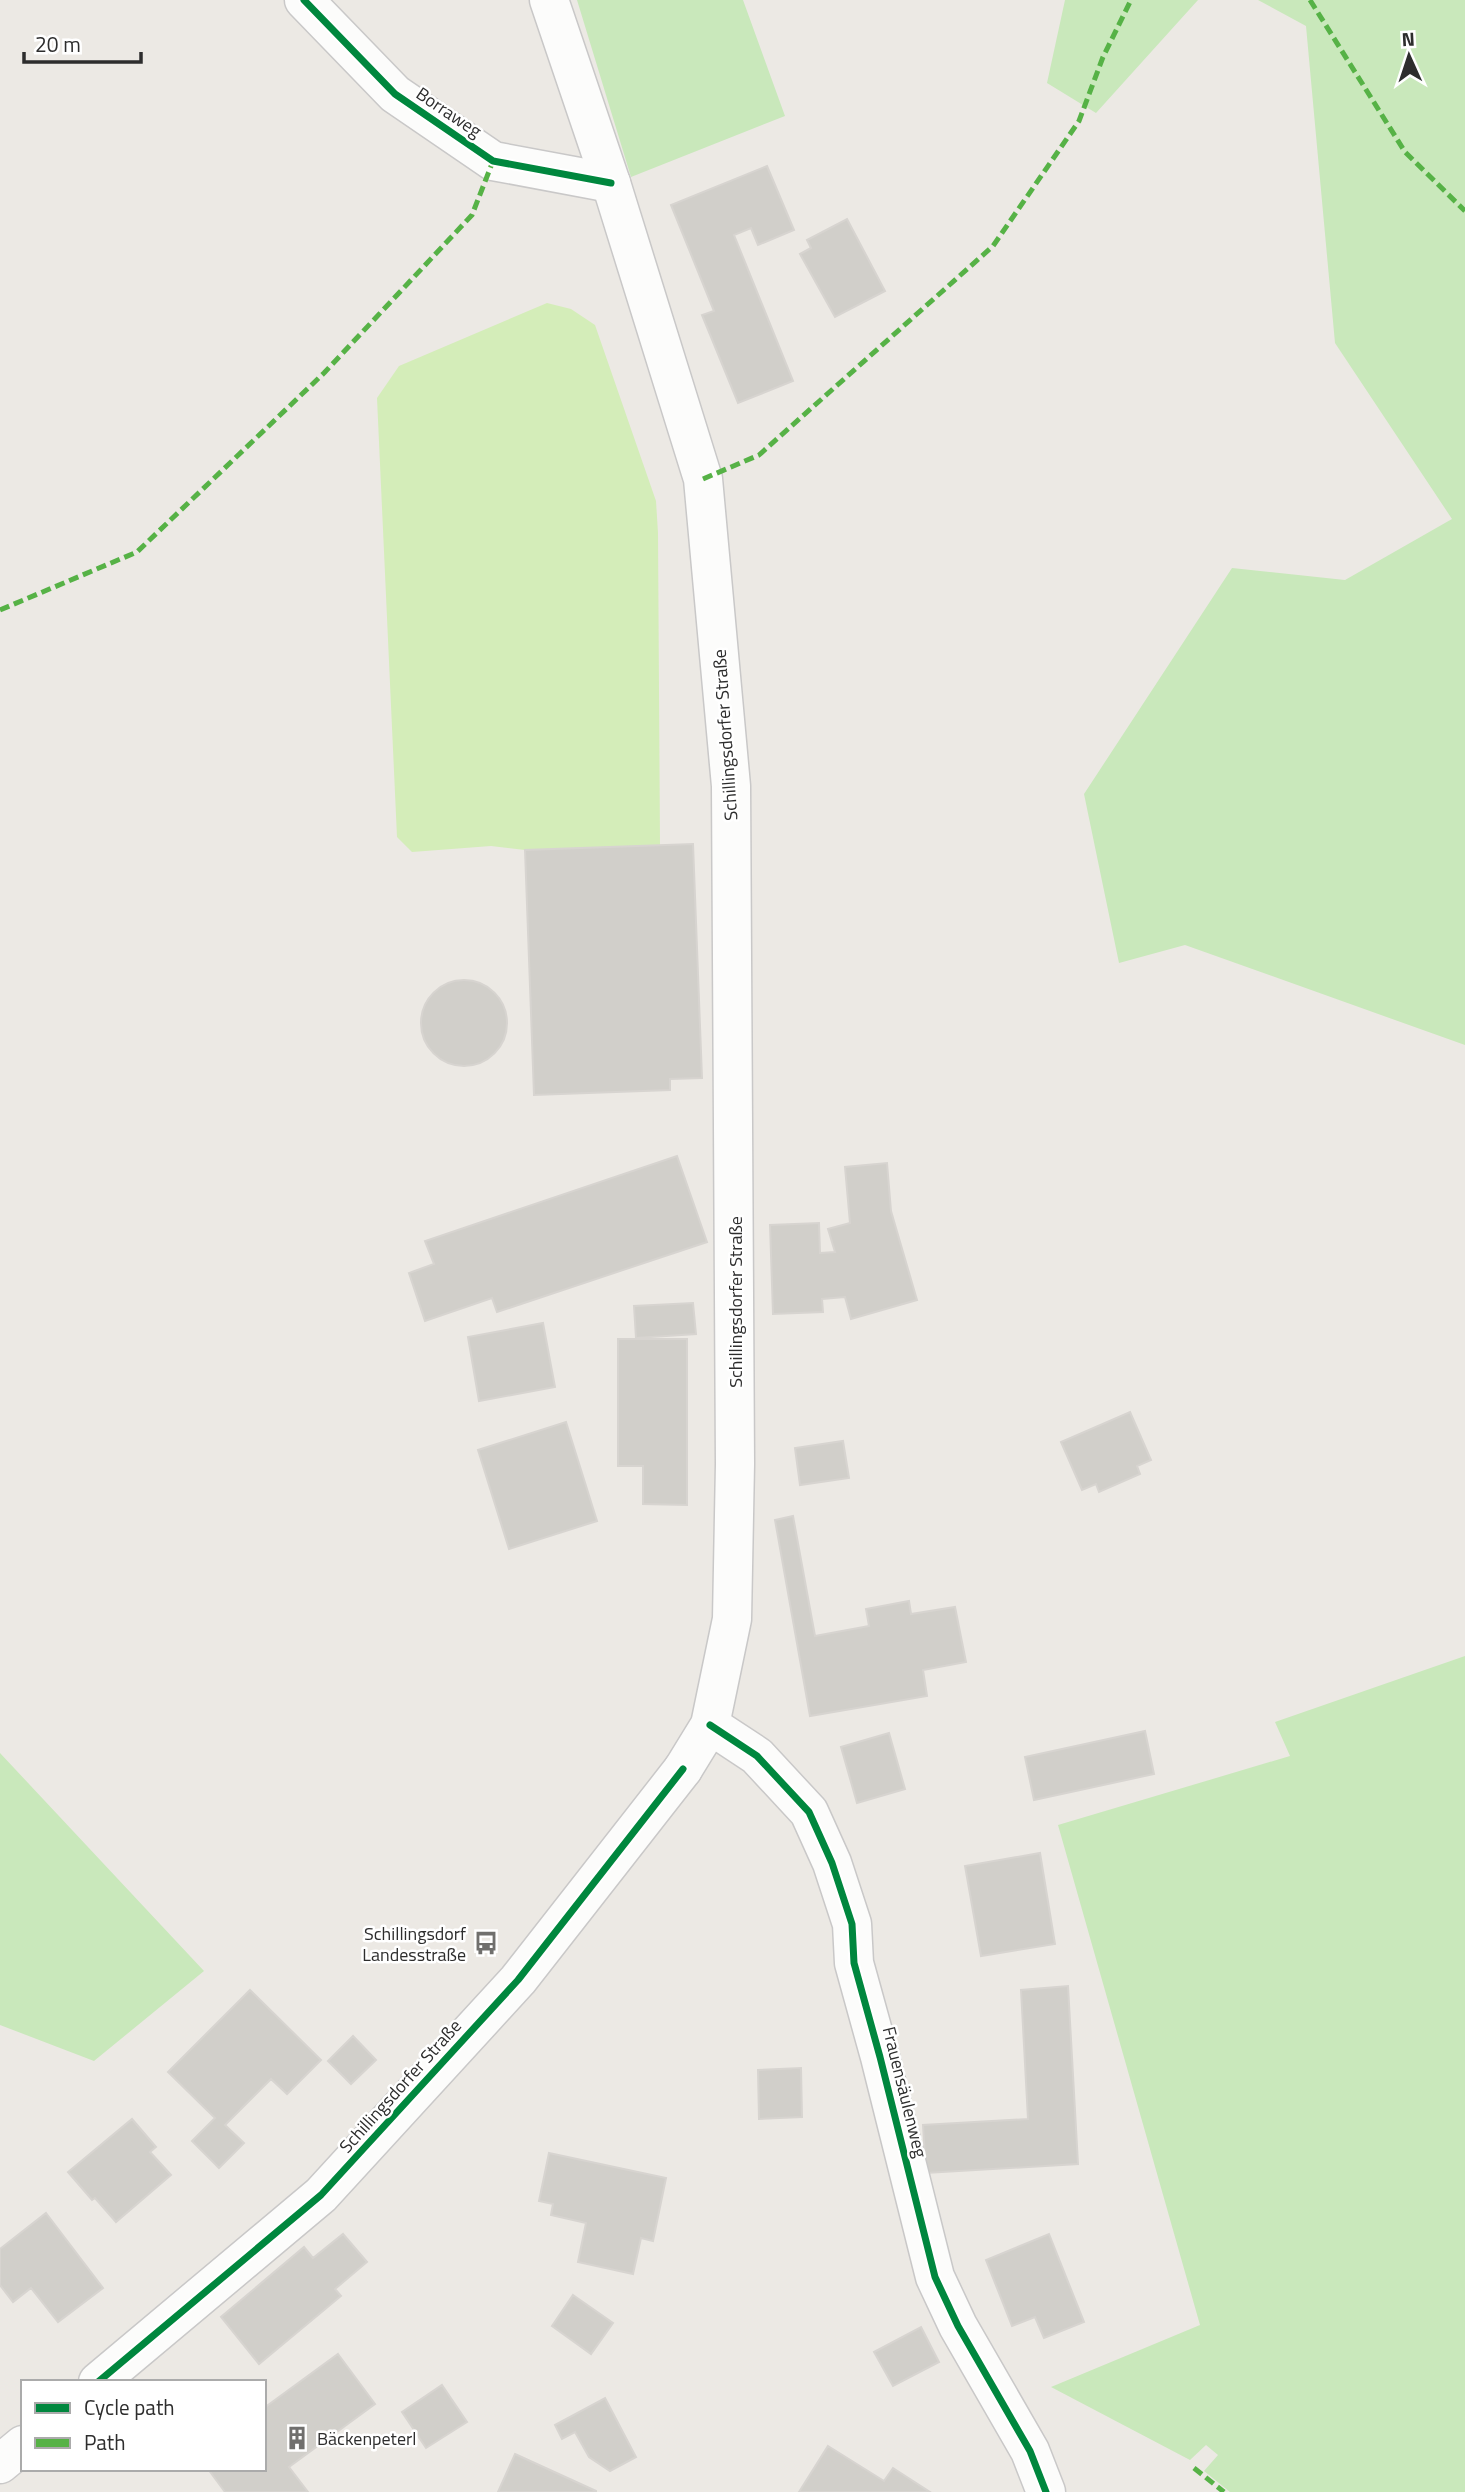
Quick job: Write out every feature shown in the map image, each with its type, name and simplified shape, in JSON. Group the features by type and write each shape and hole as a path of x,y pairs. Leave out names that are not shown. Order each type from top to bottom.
{"street":[{"name":"Borraweg","path":"304,0 395,93 493,161 611,183"},
{"name":"Schillingsdorfer Straße","path":"100,2380 321,2195 518,1980 683,1769 710,1725 732,1619 736,1464 731,786 703,479 611,183 549,0"},
{"name":"Frauensäulenweg","path":"710,1725 757,1756 809,1812 832,1863 852,1924 854,1963 935,2277 958,2326 1030,2451 1046,2492"},
{"path":"0,2463 21,2447"}],"green space":[{"path":"577,0 743,0 785,116 631,177"},
{"path":"1065,0 1198,0 1096,113 1047,83"},
{"path":"1258,0 1465,0 1465,1045 1185,945 1119,963 1084,794 1232,568 1345,580 1452,519 1335,343 1306,26"},
{"path":"547,303 571,309 595,325 656,501 660,845 525,850 491,846 412,852 397,837 377,398 399,366"},
{"path":"1465,1656 1465,2492 1230,2492 1204,2471 1218,2455 1206,2445 1190,2460 1051,2387 1200,2325 1058,1825 1290,1756 1275,1722"},
{"path":"0,1753 204,1971 94,2061 0,2025"}],"building":[{"path":"767,166 794,230 758,245 751,228 734,235 793,381 738,403 702,315 714,311 671,205"},
{"path":"847,219 885,291 835,317 800,254 811,248 807,240"},
{"path":"693,844 702,1078 670,1079 670,1090 534,1095 525,850"},
{"path":"464,980 488,987 500,999 507,1023 500,1047 488,1059 464,1066 440,1059 428,1047 421,1023 428,999 440,987"},
{"path":"677,1156 707,1242 497,1312 492,1298 425,1321 409,1273 434,1264 425,1241"},
{"path":"887,1163 891,1211 917,1300 851,1319 845,1297 822,1299 823,1312 773,1314 770,1225 819,1223 820,1253 835,1252 828,1229 850,1223 845,1167"},
{"path":"693,1303 696,1334 636,1338 634,1306"},
{"path":"543,1323 555,1387 479,1401 468,1337"},
{"path":"618,1339 687,1339 687,1505 643,1504 643,1466 618,1466"},
{"path":"1130,1412 1151,1460 1137,1466 1140,1474 1099,1492 1096,1484 1082,1490 1061,1442"},
{"path":"566,1422 597,1521 509,1549 478,1450"},
{"path":"843,1441 849,1478 800,1485 795,1448"},
{"path":"793,1516 815,1636 869,1626 866,1609 909,1601 911,1614 955,1607 966,1662 923,1670 927,1696 810,1716 775,1520"},
{"path":"1145,1731 1154,1774 1034,1800 1025,1757"},
{"path":"889,1733 905,1789 857,1803 841,1747"},
{"path":"1040,1853 1055,1944 981,1956 965,1866"},
{"path":"1068,1986 1078,2164 926,2173 923,2125 1028,2119 1021,1990"},
{"path":"250,1990 321,2060 287,2094 271,2079 225,2125 244,2143 219,2168 192,2141 215,2118 168,2072"},
{"path":"353,2036 376,2060 351,2084 328,2061"},
{"path":"801,2068 802,2117 759,2119 758,2070"},
{"path":"132,2119 156,2147 150,2152 171,2175 116,2222 68,2172"},
{"path":"549,2153 666,2178 653,2241 641,2238 633,2274 578,2262 586,2223 551,2215 553,2204 539,2201"},
{"path":"46,2213 103,2288 58,2322 31,2288 13,2302 0,2285 0,2249"},
{"path":"343,2234 367,2262 335,2289 341,2296 259,2364 221,2317 304,2247 313,2258"},
{"path":"1049,2234 1084,2322 1044,2338 1035,2317 1012,2326 986,2260"},
{"path":"573,2295 613,2323 591,2354 552,2326"},
{"path":"921,2327 939,2362 893,2386 874,2352"},
{"name":"Bäckenpeterl","path":"338,2354 375,2404 289,2467 308,2492 225,2492 209,2471 266,2471 266,2407"},
{"path":"442,2385 467,2422 426,2448 402,2412"},
{"path":"605,2398 636,2457 610,2471 589,2457 575,2432 562,2439 555,2425"},
{"path":"828,2446 884,2481 893,2468 930,2492 799,2492"},
{"path":"515,2454 596,2491 596,2492 498,2492"}],"marked path":[{"path":"703,479 759,455 993,246 1079,121 1103,57 1131,0"},
{"path":"1310,0 1405,152 1465,211"},
{"path":"0,610 137,552 324,373 472,215 493,161"},
{"path":"1194,2468 1224,2492"}],"cycle path":[{"path":"304,0 395,94 493,161 611,183"},
{"path":"710,1725 757,1756 809,1812 832,1863 852,1924 854,1963 935,2277 958,2326 1030,2451 1046,2492"},
{"path":"100,2380 321,2195 518,1980 683,1769"}],"place":[{"name":"Schillingsdorf Landesstraße","path":"486,1943"},
{"name":"Bäckenpeterl","path":"297,2438"}]}
